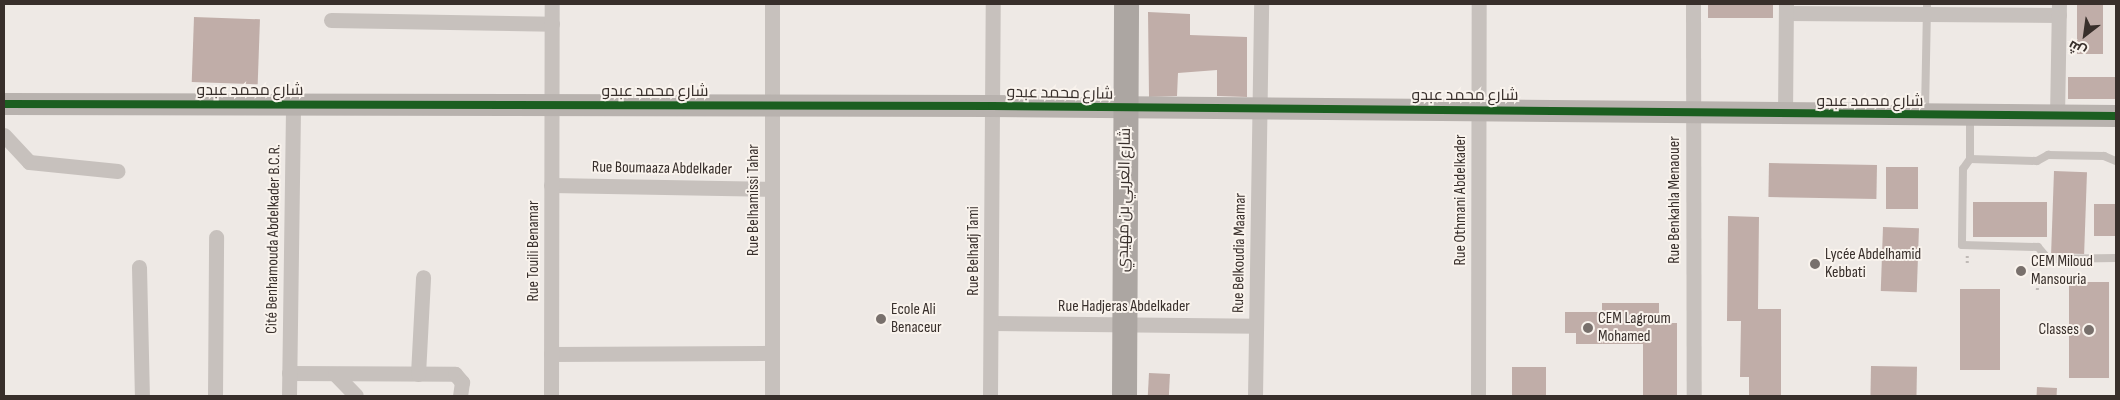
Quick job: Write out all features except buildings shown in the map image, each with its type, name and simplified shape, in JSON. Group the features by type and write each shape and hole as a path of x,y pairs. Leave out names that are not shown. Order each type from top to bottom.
{"main road":[{"name":"شارع العربي بن مهيدي","path":"1124,396 1126,4"}],"street":[{"name":"Rue Touili Benamar","path":"551,396 552,4"},
{"name":"Rue Belhamissi Tahar","path":"772,4 772,396"},
{"name":"Rue Belhadj Tami","path":"990,396 993,4"},
{"name":"Rue Belkoudia Maamar","path":"1255,396 1261,111 1261,4"},
{"name":"Rue Othmani Abdelkader","path":"1478,396 1479,4"},
{"name":"Rue Benkahla Menaouer","path":"1693,4 1694,396"},
{"path":"1785,115 1786,8 2059,9 2056,117"},
{"path":"331,20 552,24"},
{"name":"شارع محمد عبدو","path":"4,104 992,106 1261,111 1478,109 1785,115 2116,116"},
{"name":"Cité Benhamouda Abdelkader B.C.R.","path":"289,396 293,104"},
{"path":"4,135 29,162 118,171"},
{"name":"Rue Boumaaza Abdelkader","path":"551,185 772,189"},
{"path":"215,396 216,237"},
{"path":"140,267 142,396"},
{"path":"418,374 423,277"},
{"name":"Rue Hadjeras Abdelkader","path":"991,323 1256,326"},
{"path":"551,354 772,353"},
{"path":"290,373 455,374 462,382 460,396"},
{"path":"335,374 356,396"}],"lane":[{"path":"1925,116 1927,9"},
{"path":"1970,116 1970,159 1963,169 1962,245 2038,247 2048,259 2116,258"},
{"path":"1970,159 2037,161 2048,155 2104,156 2116,161"}],"path":[{"path":"1967,253 1967,263"},
{"path":"2037,290 2038,278"}],"cycle path":[{"path":"4,104 992,106 2116,116"}],"place":[{"name":"Lycée Abdelhamid Kebbati","path":"1815,264"},
{"name":"CEM Miloud Mansouria","path":"2021,271"},
{"name":"Ecole Ali Benaceur","path":"881,319"},
{"name":"CEM Lagroum Mohamed","path":"1588,328"},
{"name":"Classes","path":"2089,330"}]}
